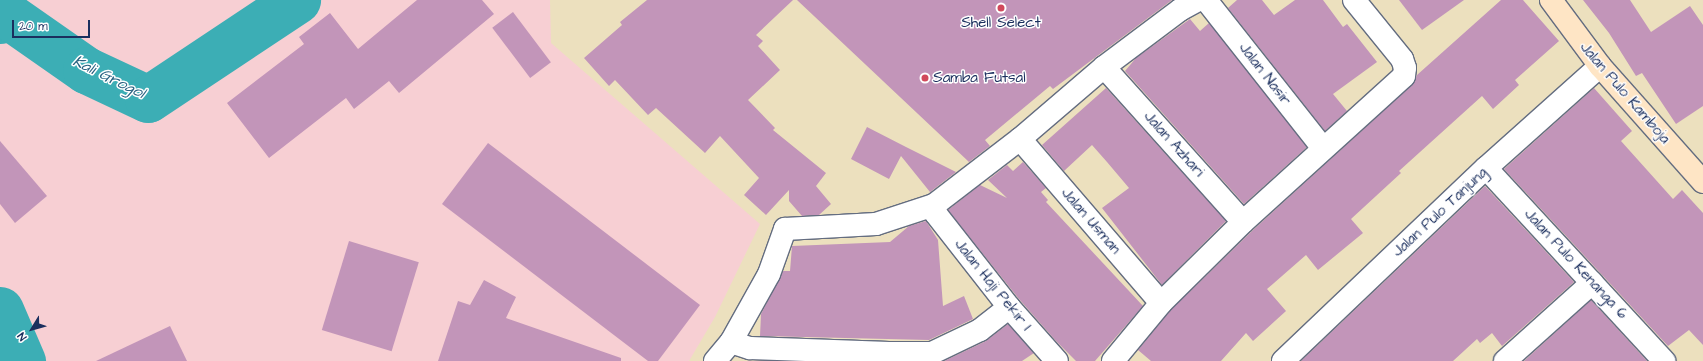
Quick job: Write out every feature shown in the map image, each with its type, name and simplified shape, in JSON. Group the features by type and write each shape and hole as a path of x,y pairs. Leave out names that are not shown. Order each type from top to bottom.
{"street":[{"path":"715,361 731,342 769,274 785,229 876,224 934,205 1020,139 1104,66 1180,10 1198,0"},
{"name":"Jalan Nasir","path":"1206,0 1323,148"},
{"path":"1113,361 1162,303 1243,222 1404,76 1405,68 1402,59 1354,0"},
{"name":"Jalan Pulo Kamboja","path":"1551,0 1600,66 1703,182"},
{"name":"Jalan Azhari","path":"1104,66 1243,222"},
{"name":"Jalan Pulo Tanjung","path":"1283,361 1486,168 1600,66"},
{"name":"Jalan Usman","path":"1020,139 1162,303"},
{"name":"Jalan Pulo Kenanga 6","path":"1486,168 1664,361"},
{"name":"Jalan Haji Pekir I","path":"934,205 936,214 1009,307 1057,361"},
{"path":"1506,361 1592,283"},
{"path":"731,342 750,348 889,353 932,352 980,330 1009,307"}],"shaded area":[{"path":"0,0 550,0 551,43 760,224 715,317 689,361 0,361"}],"building":[{"path":"417,0 482,0 494,14 399,93 389,81 354,109 346,98 269,158 227,103 304,44 299,37 330,13 358,49"},
{"path":"647,0 793,0 756,35 763,41 758,46 780,70 748,100 775,128 773,130 826,173 816,186 831,204 819,215 802,216 789,201 789,190 766,215 744,195 759,178 720,136 705,153 656,108 648,115 615,80 609,86 584,58 622,25 620,22"},
{"path":"797,0 1172,0 1053,89 1050,86 985,140 990,146 969,162"},
{"path":"1237,0 1262,0 1274,15 1295,0 1323,0 1343,27 1347,24 1377,62 1333,94 1347,111 1325,131 1228,8"},
{"path":"1399,0 1464,0 1422,30"},
{"path":"1501,0 1523,0 1559,41 1515,80 1519,85 1493,109 1482,96 1399,171 1401,173 1351,219 1363,233 1318,270 1306,255 1267,289 1286,311 1253,341 1246,333 1221,361 1151,361 1138,350 1170,311 1252,231 1412,85 1417,75"},
{"path":"1583,0 1630,0 1651,32 1690,6 1703,25 1703,106 1676,124 1642,73 1636,76 1609,33"},
{"path":"513,12 551,62 530,78 492,28"},
{"path":"1190,19 1200,31 1209,23 1307,147 1244,204 1125,71 1136,58"},
{"path":"1106,88 1226,221 1162,285 1102,208 1129,188 1107,162 1092,145 1064,171 1042,145"},
{"path":"1594,88 1632,131 1621,141 1673,199 1682,190 1703,213 1703,345 1689,330 1668,346 1504,169"},
{"path":"867,127 956,172 930,192 901,156 889,179 851,159"},
{"path":"0,141 47,196 15,223 0,204"},
{"path":"488,143 700,305 658,361 648,361 442,204"},
{"path":"1023,162 1046,188 1041,192 1048,200 1046,202 1143,306 1095,361 1076,361 1056,341 1019,299 948,210 980,185 1007,198 988,180 1007,165 1013,171"},
{"path":"1485,186 1574,282 1502,346 1492,333 1480,343 1477,339 1453,361 1301,361"},
{"path":"926,221 938,240 943,306 964,296 973,319 929,340 760,336 761,314 783,271 790,271 792,246 890,242 909,226"},
{"path":"349,241 419,262 392,351 322,330"},
{"path":"484,280 516,297 506,318 621,358 621,361 438,361 458,301 470,305"},
{"path":"1591,300 1647,361 1524,361"},
{"path":"1008,324 1034,353 1022,361 944,361 986,341"},
{"path":"170,326 187,361 96,361"}],"waterway":[{"name":"Kali Grogol","path":"0,20 10,17 86,70 148,99 297,0"},
{"name":"Kali Grogol","path":"0,310 22,361"}],"place":[{"name":"Shell Select","path":"1001,8"},
{"name":"Samba Futsal","path":"925,78"}]}
